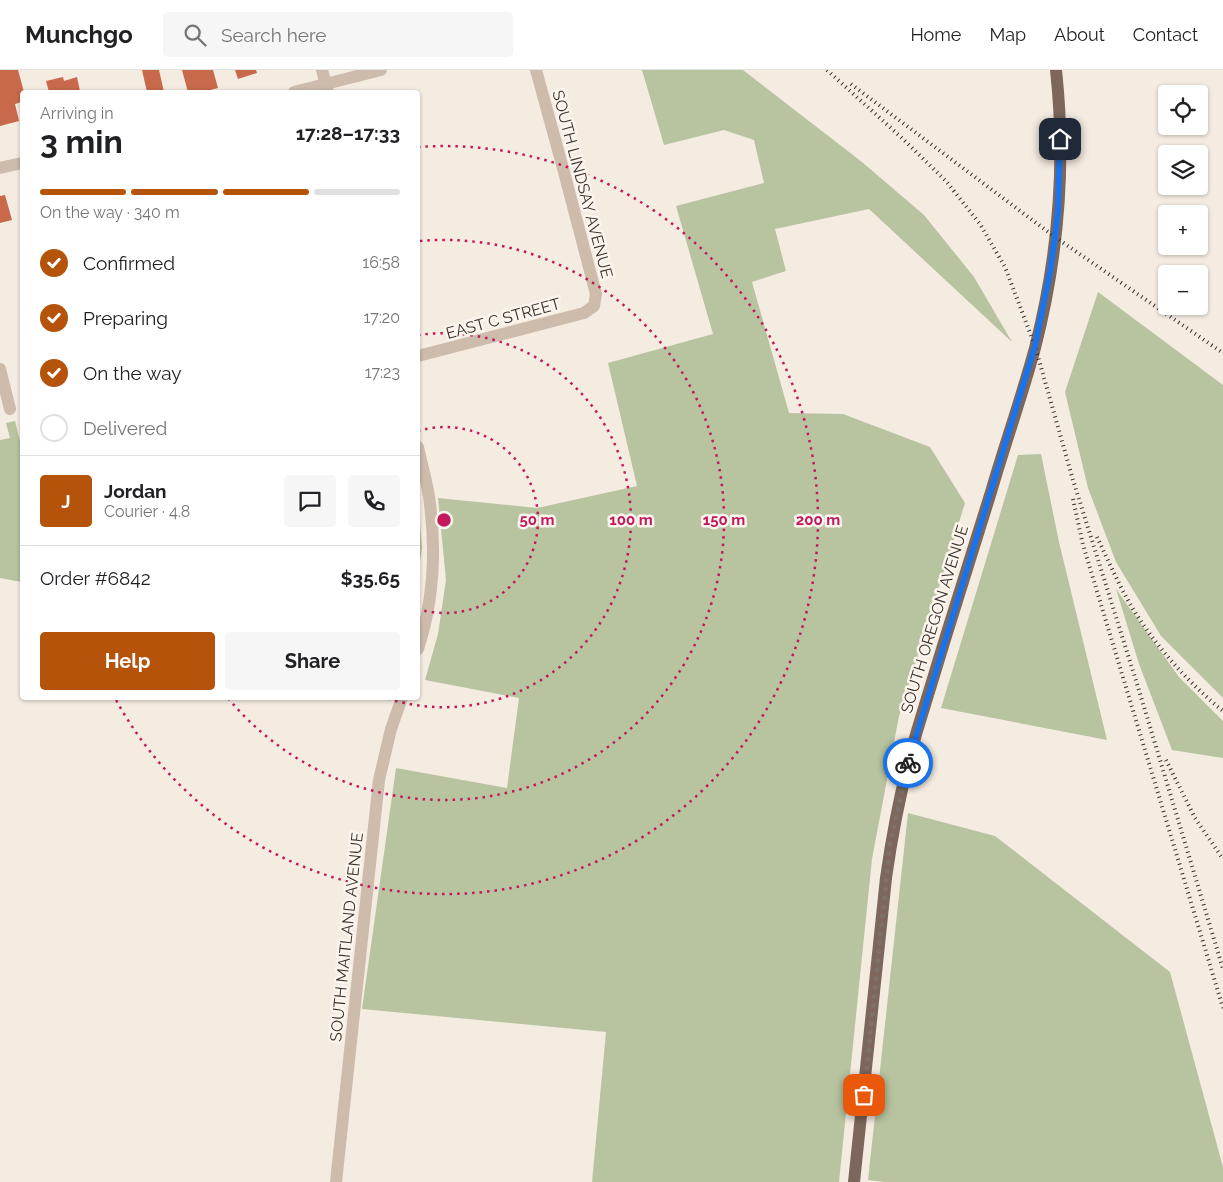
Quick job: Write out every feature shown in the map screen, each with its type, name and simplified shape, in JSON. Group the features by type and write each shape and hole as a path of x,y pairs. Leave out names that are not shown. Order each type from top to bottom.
{"main road":[{"name":"SOUTH OREGON AVENUE","path":"854,1182 886,878 890,845 900,798 917,731 1032,356 1050,272 1058,211 1059,106 1056,70"}],"street":[{"path":"322,70 327,88"},
{"path":"310,90 327,88 381,70"},
{"name":"SOUTH LINDSAY AVENUE","path":"536,70 596,294 594,306"},
{"path":"0,168 20,163"},
{"name":"EAST C STREET","path":"420,355 584,313 594,306"},
{"path":"0,369 10,409"},
{"path":"420,456 430,503 433,550 430,592 420,642"},
{"name":"SOUTH MAITLAND AVENUE","path":"336,1182 379,780 391,729 401,700"}],"green space":[{"path":"642,70 743,70 862,162 924,215 974,277 1012,342 869,209 775,229 786,271 752,282 789,413 843,414 930,447 965,503 899,716 872,859 839,1182 592,1182 606,1032 362,1009 396,768 507,788 519,698 425,680 438,634 446,580 438,498 537,508 637,486 608,363 713,334 676,206 764,183 754,140 724,130 664,145"},
{"path":"1098,292 1223,385 1223,698 1161,636 1116,562 1088,488 1065,392"},
{"path":"15,421 20,441 20,582 0,578 0,440 10,438 6,423"},
{"path":"1041,454 1059,542 1107,740 941,708 1018,455"},
{"path":"420,524 422,548 420,561"},
{"path":"1116,589 1179,677 1223,721 1223,758 1172,750 1139,664"},
{"path":"908,813 995,836 1170,972 1223,1167 1223,1182 885,1182 868,1180"}],"building":[{"path":"0,70 18,70 23,90 20,90 20,103 15,104 19,121 0,126"},
{"path":"142,70 159,70 164,90 147,90"},
{"path":"182,70 213,70 218,88 210,90 187,90"},
{"path":"235,70 256,70 257,73 238,79"},
{"path":"63,77 64,81 77,77 80,90 48,90 46,81"},
{"path":"5,195 12,220 0,223 0,196"}],"railway":[{"path":"827,70 946,181 980,224 1005,267 1035,346 1073,480 1223,969"},
{"path":"851,84 1055,237 1223,353"},
{"path":"1073,499 1083,545 1223,1008"},
{"path":"1097,537 1125,595 1145,627 1169,658 1195,686 1223,711"},
{"path":"1166,760 1195,818 1223,859"}],"way so far":[{"path":"864,1095 890,845 908,763"}],"route":[{"path":"908,763 1035,346 1055,237 1058,211 1060,139"}]}
